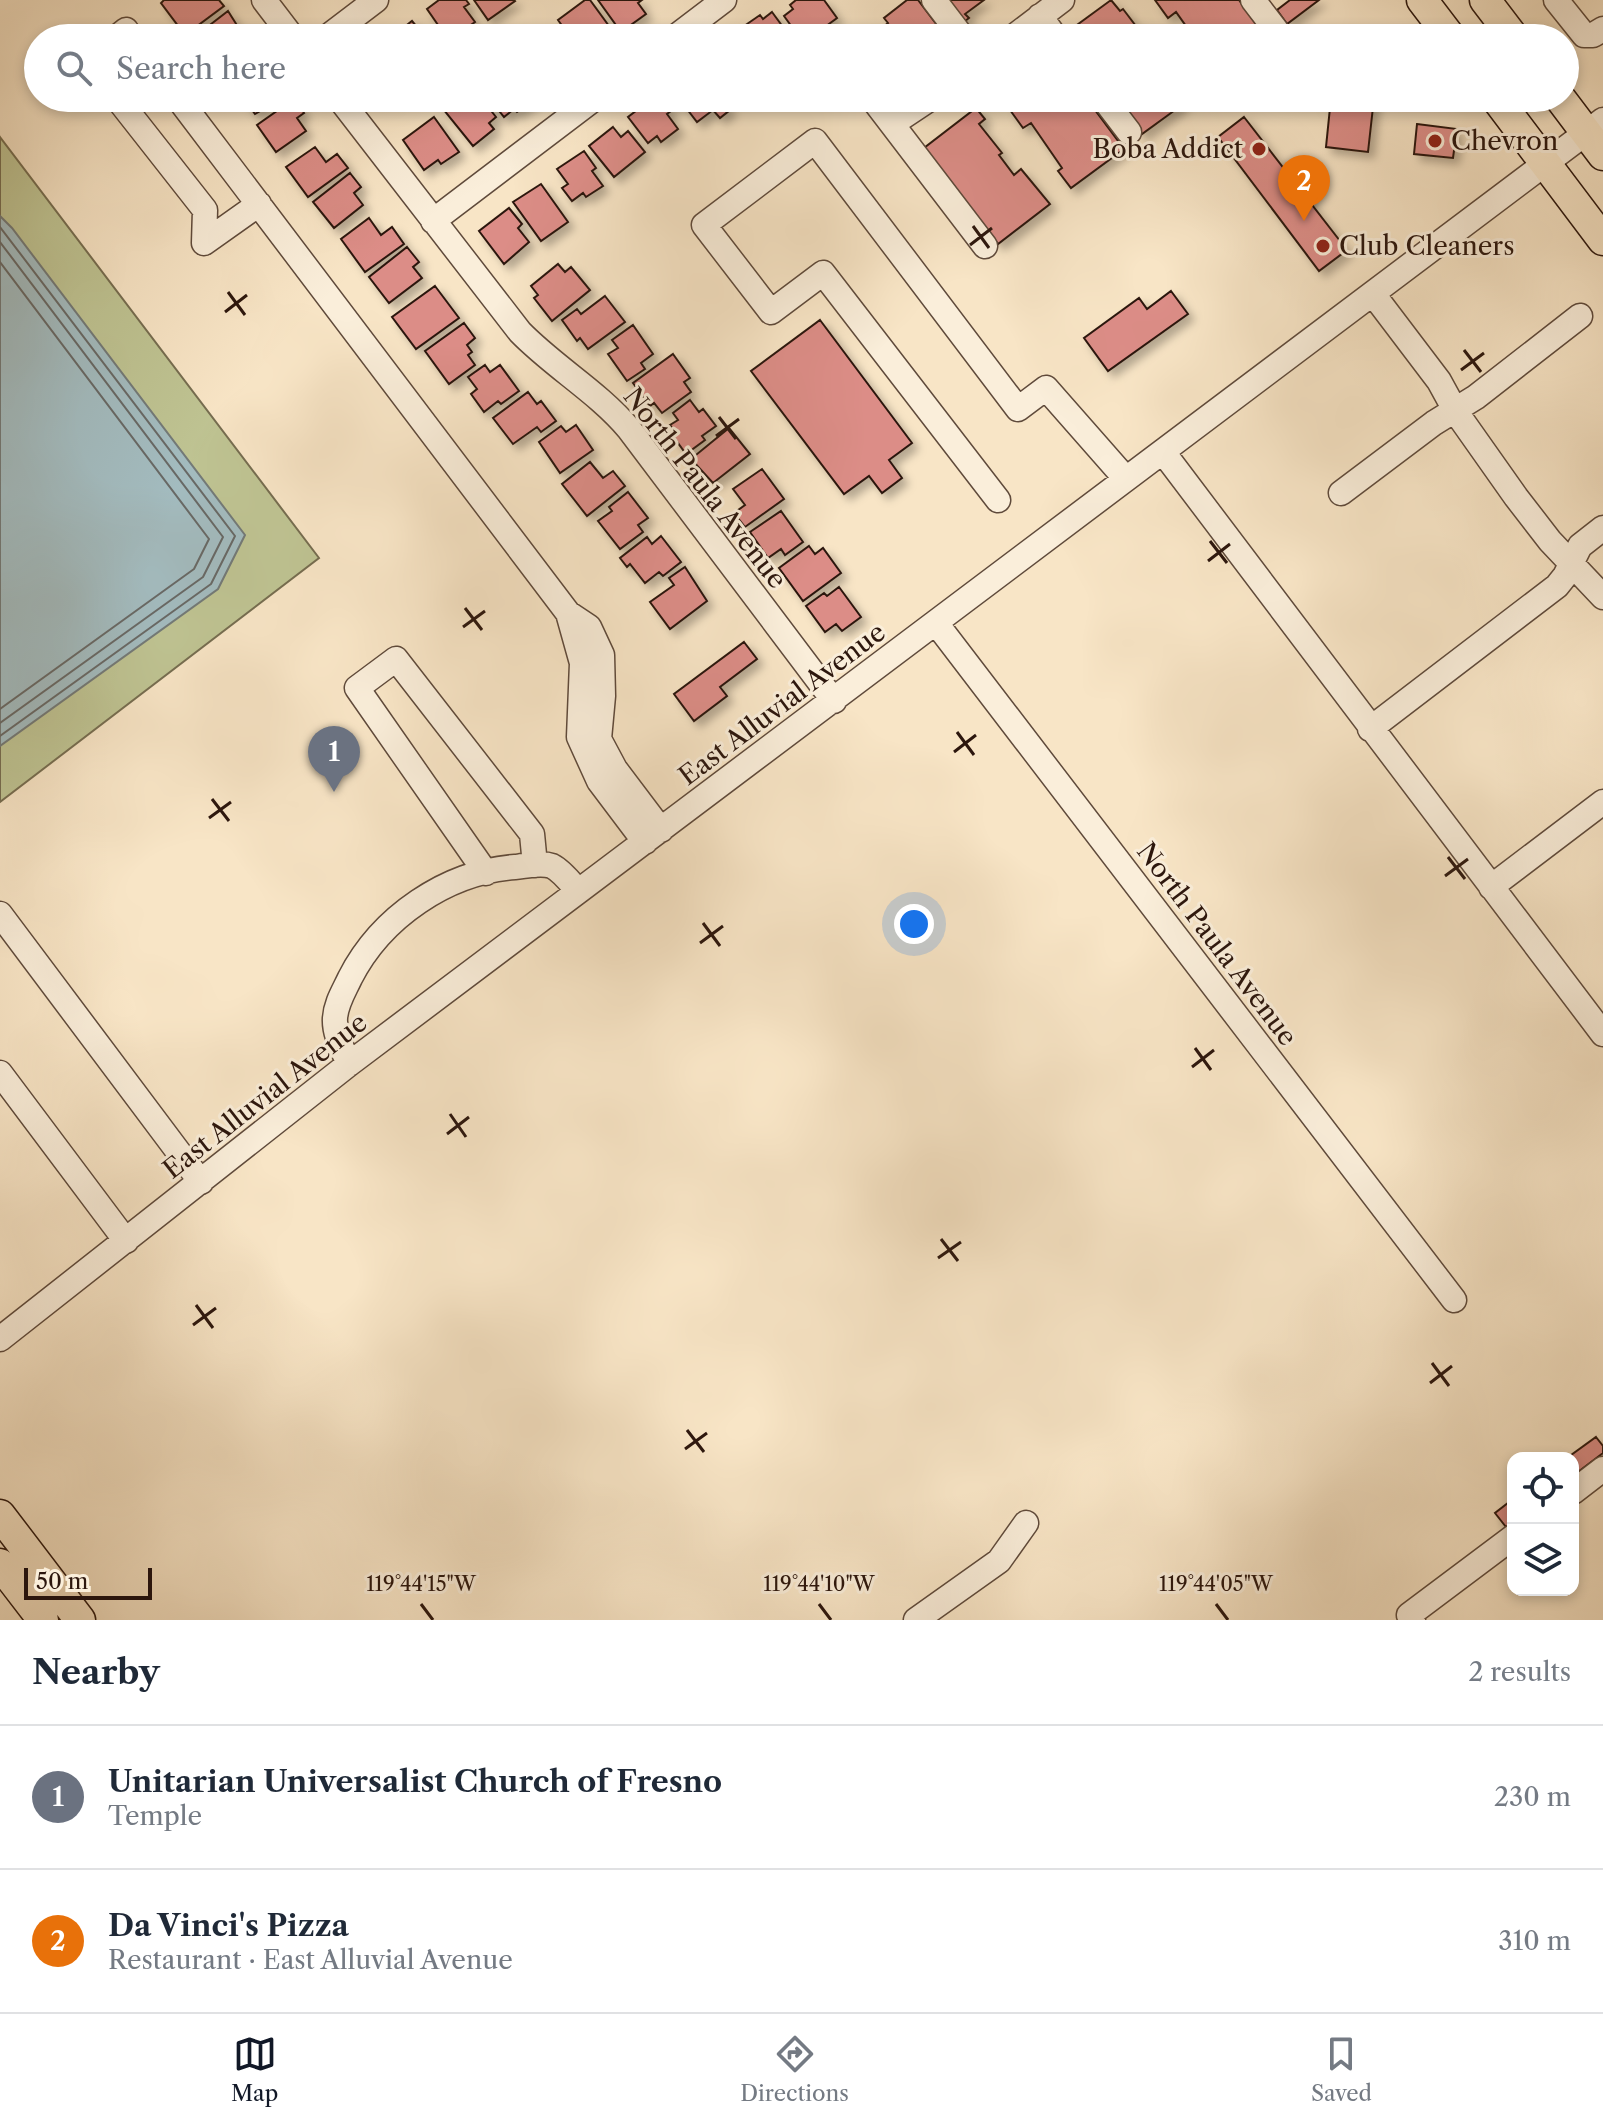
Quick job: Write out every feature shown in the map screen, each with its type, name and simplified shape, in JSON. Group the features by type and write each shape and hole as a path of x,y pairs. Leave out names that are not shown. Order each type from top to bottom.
{"main road":[{"path":"1422,0 1440,24"},
{"path":"1485,0 1503,24"},
{"path":"1507,112 1603,240"},
{"path":"1574,112 1597,136"},
{"path":"0,1515 80,1620"},
{"path":"0,1564 43,1620"}],"street":[{"path":"264,0 282,24"},
{"path":"344,24 376,0"},
{"path":"692,24 724,0"},
{"path":"934,0 952,24"},
{"path":"1030,24 1062,0"},
{"path":"1253,0 1271,24"},
{"path":"1556,0 1575,24"},
{"path":"1040,16 1046,24"},
{"path":"1579,29 1584,35 1593,35 1603,29"},
{"path":"128,112 205,210 204,243 259,204"},
{"path":"189,112 568,613 582,663 579,737 599,781 653,836"},
{"name":"North Paula Avenue","path":"350,112 520,332 537,350 614,411 834,701"},
{"path":"433,221 577,112"},
{"path":"883,112 985,246"},
{"path":"892,124 910,112"},
{"path":"1114,112 1129,132"},
{"name":"East Alluvial Avenue","path":"0,1339 349,1064 578,891 1546,163 1597,136"},
{"path":"998,500 823,273 771,312 704,225 815,141 1018,409 1046,388 1126,479"},
{"path":"1373,294 1439,381 1455,410 1516,497 1603,597"},
{"path":"1341,493 1476,397 1580,316"},
{"path":"1163,452 1603,1034"},
{"path":"1370,729 1557,586 1580,546 1603,528"},
{"name":"North Paula Avenue","path":"936,623 1454,1300"},
{"path":"486,873 357,688 396,659 532,834 535,865"},
{"path":"1491,887 1603,802"},
{"path":"349,1064 335,1027 339,1001 354,970 378,937 410,908 434,891 463,878 535,865 555,868 578,891"},
{"path":"0,914 201,1182"},
{"path":"0,1073 126,1241"},
{"path":"1579,1487 1603,1469"},
{"path":"916,1620 999,1561 1026,1523"},
{"path":"1413,1620 1409,1615 1507,1542"}],"green space":[{"path":"0,137 319,558 0,802"}],"water":[{"path":"0,216 245,535 218,589 0,746"}],"building":[{"path":"164,0 219,0 224,6 200,24 177,24 161,3"},
{"path":"439,0 466,0 469,4 464,7 475,22 437,24 427,9"},
{"path":"474,0 514,0 515,1 488,20"},
{"path":"585,0 590,0 608,24 561,24 558,20"},
{"path":"598,0 642,0 638,3 646,14 632,24 615,24"},
{"path":"796,0 824,0 837,18 829,24 790,24 784,16 793,9 790,5"},
{"path":"907,0 918,0 936,24 887,24 884,18"},
{"path":"941,0 984,0 965,14 969,18 959,24"},
{"path":"1111,0 1134,24 1078,24"},
{"path":"1155,0 1239,0 1256,24 1184,24 1176,12 1168,18"},
{"path":"1290,0 1319,0 1287,24 1277,10"},
{"path":"228,11 236,24 211,24"},
{"path":"772,12 781,24 747,24 760,15 763,19"},
{"path":"276,112 303,112 297,118 306,131 276,152 257,125"},
{"path":"445,112 492,112 496,117 489,123 494,129 473,146"},
{"path":"635,112 670,112 667,114 678,129 661,142 657,136 648,143 628,117"},
{"path":"689,112 710,112 697,122"},
{"path":"971,112 979,112 985,119 979,124 1002,153 999,155 1014,175 1021,169 1050,204 998,244 924,148"},
{"path":"1011,112 1096,112 1124,149 1071,188 1058,171 1062,168 1031,123 1023,128"},
{"path":"1126,112 1172,112 1142,134"},
{"path":"1330,112 1372,112 1368,152 1326,147"},
{"path":"434,117 459,152 441,164 438,160 424,170 403,140"},
{"path":"1244,117 1347,250 1319,271 1218,137"},
{"name":"Chevron","path":"1417,124 1457,129 1453,158 1414,154"},
{"path":"613,127 621,137 628,131 645,152 614,177 589,146"},
{"path":"315,147 326,162 337,154 348,168 308,197 286,167"},
{"path":"584,151 596,168 592,171 603,186 586,197 583,193 572,201 562,188 568,184 557,169"},
{"path":"350,173 361,187 354,193 363,205 334,228 313,202"},
{"path":"541,184 568,222 541,241 513,202"},
{"path":"509,208 522,224 518,228 529,242 504,264 479,231"},
{"path":"369,218 381,235 392,227 404,244 365,272 341,239"},
{"path":"407,247 419,262 413,267 422,278 389,303 369,277"},
{"path":"558,264 565,272 571,267 590,290 552,321 534,298 538,295 531,286"},
{"path":"435,286 459,318 416,349 392,317"},
{"path":"1171,291 1188,314 1108,371 1084,338 1139,298 1147,309"},
{"path":"605,296 625,322 588,349 580,338 577,341 562,320 577,309 581,314"},
{"path":"820,320 912,443 889,460 902,478 882,493 869,476 844,494 751,371"},
{"path":"464,323 475,338 467,345 472,352 468,355 475,365 449,384 425,351"},
{"path":"633,325 653,354 641,363 645,369 627,381 608,354 618,348 612,340"},
{"path":"673,354 690,378 684,382 691,392 662,413 654,403 650,406 633,383"},
{"path":"485,365 490,372 500,365 519,391 484,412 471,394 477,389 468,377"},
{"path":"528,392 537,404 541,401 556,421 541,432 537,427 513,444 493,418"},
{"path":"690,400 699,412 703,409 716,426 702,436 705,440 686,454 673,436 676,433 670,425 678,420 673,413"},
{"path":"576,425 593,450 560,473 539,442 561,426 566,432"},
{"path":"729,428 750,454 713,483 691,459"},
{"path":"590,462 603,478 613,471 625,486 587,516 562,484"},
{"path":"762,469 784,499 745,527 734,513 745,505 733,489"},
{"path":"628,492 648,518 638,525 643,532 620,549 598,521 612,511 609,507"},
{"path":"781,511 803,542 785,555 781,549 768,558 750,532"},
{"path":"661,536 681,562 663,576 659,572 645,583 630,564 627,567 620,558 647,537 652,544"},
{"path":"809,546 815,554 823,548 841,573 803,601 779,568"},
{"path":"685,567 707,601 670,629 650,602 674,585 669,578"},
{"path":"839,587 861,617 842,631 836,624 825,632 806,606"},
{"path":"744,642 757,659 720,687 727,696 694,721 674,694"},
{"path":"1596,1437 1603,1446 1603,1453 1579,1471 1579,1452 1575,1452"},
{"path":"1507,1504 1507,1526 1506,1527 1495,1513"}],"place":[{"name":"Chevron","path":"1435,141"},
{"name":"Boba Addict","path":"1259,149"},
{"name":"Da Vinci's Pizza","path":"1304,221"},
{"name":"Club Cleaners","path":"1323,246"},
{"name":"Unitarian Universalist Church of Fresno","path":"334,792"}]}
